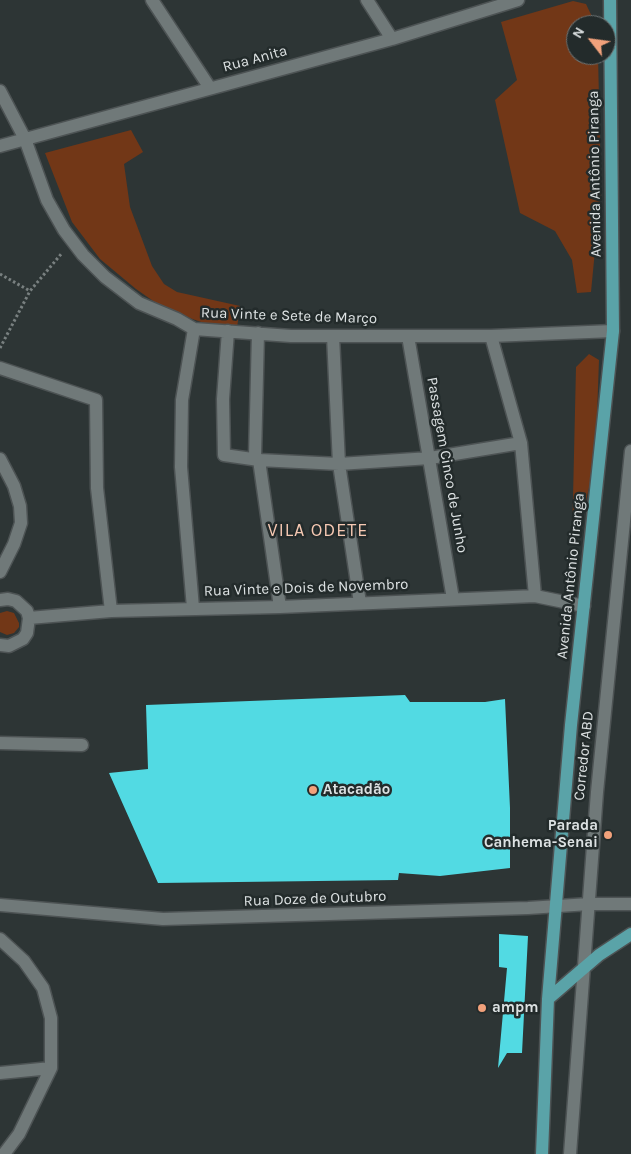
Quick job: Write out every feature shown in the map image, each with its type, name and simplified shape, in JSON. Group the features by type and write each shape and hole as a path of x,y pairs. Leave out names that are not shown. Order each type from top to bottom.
{"main road":[{"name":"Avenida Antônio Piranga","path":"542,1154 548,998 571,725 613,331 610,0"},
{"path":"548,998 599,955 631,934"}],"street":[{"path":"152,0 210,88"},
{"path":"367,0 392,39"},
{"name":"Rua Anita","path":"0,146 392,39 518,0"},
{"name":"Rua Vinte e Sete de Março","path":"0,91 25,139 47,200 64,230 82,255 104,278 139,303 177,319 194,329 258,334 333,336 491,336 613,331"},
{"path":"193,608 181,467 182,400 194,329"},
{"path":"228,332 223,399 224,455 259,460 339,464 430,458 521,444"},
{"path":"258,334 254,456 259,460 280,607"},
{"path":"333,336 339,464 360,603"},
{"name":"Passagem Cinco de Junho","path":"408,336 453,599"},
{"path":"491,336 521,444 535,596"},
{"path":"0,368 96,400 97,488 111,611"},
{"name":"Corredor ABD","path":"570,1154 598,782 631,452"},
{"path":"0,460 14,486 20,506 21,523 14,544 0,572"},
{"name":"Rua Vinte e Dois de Novembro","path":"29,618 111,611 280,607 535,596 584,606"},
{"path":"0,599 16,601 27,611 29,618 27,633 22,639 9,646 0,645"},
{"path":"0,743 82,745"},
{"name":"Rua Doze de Outubro","path":"0,905 163,919 631,904"},
{"path":"0,939 24,961 43,988 51,1018 51,1068 19,1134 4,1154"},
{"path":"0,1073 51,1068"}],"path":[{"path":"0,348 30,291 72,240"},
{"path":"0,274 30,291"}],"shaded area":[{"path":"573,1 586,4 591,15 566,15 566,65 598,65 601,188 591,292 577,293 572,260 555,231 520,213 495,100 517,80 501,22"},
{"path":"131,130 143,152 124,164 130,207 152,266 164,284 177,292 240,306 237,328 207,324 166,310 136,289 100,259 72,222 45,153"},
{"path":"589,354 599,360 597,416 591,479 579,531 572,541 576,367"},
{"path":"7,611 14,613 19,627 14,633 7,635 0,632 0,613"}],"building":[{"name":"Atacadão","path":"405,695 410,702 485,702 505,699 510,808 510,868 440,876 399,873 398,880 158,883 109,773 148,769 146,705"},
{"path":"499,934 528,936 522,1053 507,1053 498,1068 507,968 499,967"}],"place":[{"name":"Atacadão","path":"313,790"},
{"name":"Parada Canhema-Senai","path":"608,835"},
{"name":"ampm","path":"482,1008"}],"district":[{"name":"VILA ODETE","path":"318,531"}]}
